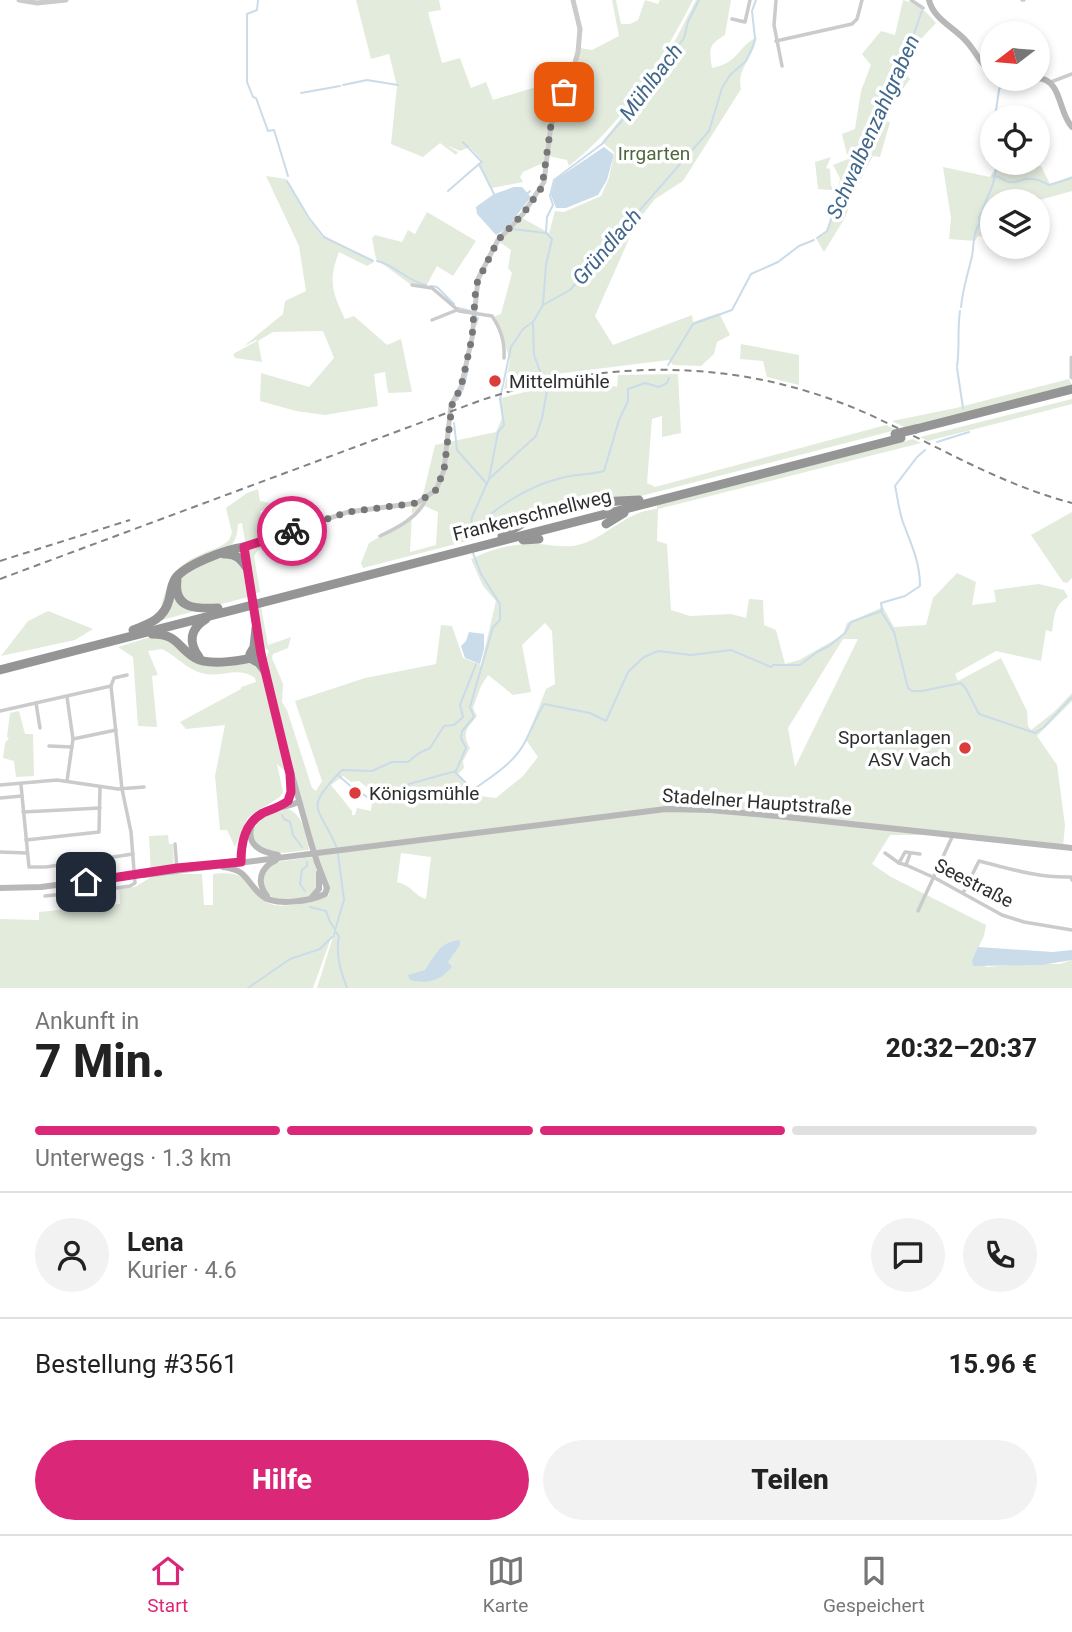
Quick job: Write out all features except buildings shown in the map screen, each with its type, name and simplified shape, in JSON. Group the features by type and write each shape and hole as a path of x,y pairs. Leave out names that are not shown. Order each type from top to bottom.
{"highway":[{"name":"Frankenschnellweg","path":"0,665 1071,392"},
{"path":"600,502 639,503"},
{"path":"606,524 639,503"},
{"path":"501,539 533,517"},
{"path":"501,539 539,539"},
{"path":"136,632 163,615 173,584 180,573 194,565 244,548"},
{"path":"227,554 239,557 247,568"},
{"path":"180,573 177,587 182,602 190,607 215,612"},
{"path":"202,661 192,647 192,635 198,624 215,612"},
{"path":"247,657 254,647 256,628"},
{"name":"Frankenschnellweg","path":"0,670 136,632"},
{"path":"136,632 173,638 194,658 213,663 261,653"},
{"path":"247,657 259,663 265,671"}],"main road":[{"path":"929,0 933,12 960,34 980,61"},
{"path":"1051,82 1065,119 1072,127"},
{"path":"221,865 242,872 260,895 270,900 282,903 310,898 319,890 318,864 290,774 261,653 244,548"},
{"path":"284,805 291,792 290,774"},
{"path":"241,862 243,839 254,820 264,813 298,802"},
{"path":"284,805 302,814"},
{"name":"Stadelner Hauptstraße","path":"0,888 41,887 135,876 666,809 734,812 1072,848"},
{"path":"254,820 250,831 256,848 268,854 284,856"},
{"path":"270,900 262,889 261,874 270,862 284,856"}],"street":[{"path":"19,0 66,0"},
{"path":"244,548 348,512 405,506 426,499 436,490 444,470 451,409 461,387 472,338 476,285 495,246 523,214 544,182 551,125 571,77 579,45 579,24 573,0"},
{"path":"732,19 745,22 750,0"},
{"path":"776,0 774,25 782,66"},
{"path":"776,41 852,24 857,19 862,0"},
{"path":"911,0 923,8"},
{"path":"1051,82 1072,74"},
{"path":"412,285 432,288 457,310 489,315 495,319 503,343 504,358"},
{"path":"432,320 457,310"},
{"path":"1072,358 1072,377"},
{"path":"380,536 413,516 426,499"},
{"path":"45,896 131,886 135,883 131,832 122,789 111,687 114,678 127,675"},
{"path":"0,711 111,687"},
{"path":"66,696 73,739 68,781"},
{"path":"36,703 40,728"},
{"path":"73,739 116,730"},
{"path":"49,746 72,747"},
{"path":"0,785 51,780 122,789 144,787"},
{"path":"21,785 27,864 31,868 133,854"},
{"path":"26,841 99,832 100,787"},
{"path":"0,798 22,796"},
{"path":"23,812 100,808"},
{"path":"918,911 953,835"},
{"path":"175,844 177,870"},
{"path":"0,852 26,853"},
{"name":"Seestraße","path":"899,863 905,852 920,854"},
{"name":"Seestraße","path":"885,853 899,863 935,878 1011,919 1072,930"},
{"name":"Seestraße","path":"906,865 910,854"},
{"path":"964,893 979,861 1035,876 1072,878"}],"green space":[{"path":"356,0 439,0 441,10 428,12 442,63 460,58 471,88 486,82 493,100 569,77 550,115 545,162 523,172 520,177 523,182 492,188 480,165 483,161 470,147 460,151 446,145 458,152 456,155 440,143 423,157 391,144 397,86 389,54 371,59"},
{"path":"612,0 616,0 621,24 630,24 638,20 645,0 658,4 660,0 693,0 640,90 607,131 569,166 567,160 548,156 553,120 580,48 592,50 619,36"},
{"name":"Irrgarten","path":"696,0 731,0 725,35 711,48 712,68 733,59 757,37 741,75 741,89 683,181 655,199 636,223 595,316 613,345 692,315 693,322 719,313 730,335 717,342 714,354 701,366 673,365 669,360 556,374 504,389 510,360 495,316 501,314 512,273 508,268 511,250 498,241 522,218 549,233 555,211 564,212 601,196 609,178 614,152 602,142 644,90"},
{"path":"903,0 921,8 936,23 919,41 914,39 904,65 909,69 906,74 910,79 897,97 887,89 877,120 890,122 880,157 873,156 853,193 846,216 824,252 816,238 826,233 841,191 818,189 815,162 831,157 826,168 830,169 831,186 839,186 840,178 833,165 848,159 842,134 855,129 861,91 871,65 862,54 881,31 895,35"},
{"path":"943,167 990,177 1046,175 1050,184 1072,176 1072,191 1050,197 1050,189 980,189 980,236 975,241 949,239 951,218"},
{"path":"266,176 286,179 307,217 322,236 372,259 374,262 367,266 339,252 333,271 334,294 345,319 354,316 387,345 401,339 412,392 388,393 385,372 374,374 378,406 325,415 296,411 260,401 261,373 309,387 334,358 323,331 273,332 258,341 262,362 235,358 233,354 257,341 244,346 283,314 285,301 306,291 299,246"},
{"path":"427,212 476,241 453,276 437,266 426,286 410,284 376,259 372,238 375,235 402,242 408,230 415,234"},
{"path":"741,344 799,355 799,385 767,377 763,361 740,359"},
{"path":"678,374 681,433 662,437 662,416 652,419 647,483 655,487 886,425 896,430 363,568 361,563 369,543 400,525 422,499 435,445 496,432 502,418 501,398 580,378 617,387 618,375","holes":["425,506 438,512 436,545 410,552 412,514"]},
{"path":"1069,379 1072,385 906,428 892,421 956,408"},
{"path":"1072,399 1072,404 928,441 920,437"},
{"path":"913,439 921,443 658,509 657,541 667,544 671,610 690,616 731,614 746,618 749,599 763,600 764,625 776,630 785,664 799,660 843,635 847,623 883,607 894,627 926,625 933,598 957,573 976,582 972,605 996,602 994,590 1039,584 1064,590 1068,597 1057,607 1052,632 1046,630 1041,661 996,651 955,674 958,681 1001,658 1027,711 1028,726 1031,730 1072,693 1072,701 1037,736 1057,765 1065,825 1063,847 954,835 890,835 872,864 891,877 986,925 984,936 972,960 987,967 1060,964 1072,960 1072,988 317,988 343,905 313,988 0,988 0,919 39,920 39,912 120,904 119,888 135,887 151,877 149,836 168,835 169,844 173,844 174,874 202,874 204,905 213,905 213,874 237,875 266,902 275,905 299,904 329,895 291,770 265,659 269,651 262,646 256,608 261,607 268,645 291,637 288,648 273,654 272,658 283,684 282,702 312,788 316,791 322,781 295,701 365,678 436,664 441,625 452,626 463,658 481,665 496,601 483,586 471,559 513,545 578,545 598,537 635,514 657,509 657,505","holes":["545,623 552,631 555,684 546,689 526,740 538,757 523,776 496,798 480,796 458,774 464,768 463,761 470,748 466,731 477,716 473,708 488,675 513,695 531,692 522,645","843,639 858,639 795,767 788,728","343,776 351,782 359,781 373,792 371,811 357,808 355,815 352,815 352,811 331,785","401,853 431,857 426,899 397,882"]},
{"path":"258,489 260,501 286,506 287,518 276,518 275,509 260,511 263,515 263,533 277,530 278,540 258,550 254,556 260,592 254,594 242,523 238,524 231,546 214,555 194,560 176,572 161,606 167,586 175,573 180,567 229,540 232,533 226,508 247,493"},
{"path":"1072,512 1072,578 1067,583 1063,582 1031,535"},
{"path":"223,556 233,556 244,570 248,597 158,621 171,593 186,571"},
{"path":"48,611 93,629 75,640 1,656 28,621"},
{"path":"163,637 176,643 189,657 244,659 261,669 286,772 277,764 283,792 280,797 248,817 235,847 227,830 220,830 215,776 225,725 186,729 180,722 241,687 256,682 255,678 237,672 206,674 188,667 162,649 148,651 158,675 152,676 157,727 138,726 133,657 118,647 147,638"},
{"path":"19,711 25,734 33,734 34,776 16,777 14,761 3,758 5,743 9,738 10,713"},
{"path":"285,808 300,819 309,850 273,852 254,842 252,829 261,817"},
{"path":"312,857 318,886 311,896 285,900 272,897 267,892 263,874 276,862"}],"water":[{"path":"604,147 613,157 607,180 598,195 566,208 556,208 551,195 555,180"},
{"path":"522,187 531,197 506,229 496,235 477,214 476,207 494,194"},
{"path":"469,632 484,634 480,664 465,658 461,646"},
{"path":"460,940 460,945 448,962 452,967 443,976 422,982 410,980 408,975 425,970 443,946"},
{"path":"978,947 1053,952 1072,950 1072,960 1041,965 973,966 972,960"}],"waterway":[{"path":"258,0 257,10 247,14 247,82 268,131 274,130 288,176"},
{"name":"Mühlbach","path":"543,304 546,265 552,239 546,233 547,217 553,205 550,196 554,180 602,144 647,91 684,38 688,22 699,0"},
{"name":"Gründlach","path":"469,540 472,517 489,479 498,432 504,425 500,399 511,347 523,329 533,322 543,305 570,290 709,131 722,88 730,75 746,61 753,46 755,38 752,11 756,0"},
{"name":"Schwalbenzahlgraben","path":"817,238 827,231 844,181 855,165 886,90 903,64 922,11"},
{"path":"343,85 367,80 398,85"},
{"path":"301,93 340,86"},
{"path":"997,105 999,91"},
{"path":"463,142 482,162 479,164 494,194"},
{"path":"448,191 479,164"},
{"path":"961,307 979,218 995,175"},
{"path":"993,176 1009,182 1032,179 1049,185 1072,178"},
{"path":"287,181 324,237 373,261"},
{"path":"512,229 546,233"},
{"name":"Schwalbenzahlgraben","path":"668,365 693,324 732,310 751,274 778,262 799,246 814,240"},
{"path":"377,261 426,285"},
{"path":"431,286 437,287 454,304"},
{"path":"458,308 471,311"},
{"path":"957,366 960,311"},
{"path":"476,324 478,318"},
{"path":"489,479 536,436 542,418 547,390 534,355 533,324"},
{"path":"957,368 963,408"},
{"path":"457,400 468,369"},
{"name":"Schwalbenzahlgraben","path":"470,535 488,516 523,493 566,477 604,471 619,420 628,401 628,389 645,383 659,387 667,383 669,378"},
{"path":"454,423 457,450 487,484"},
{"path":"937,442 969,432"},
{"path":"882,610 881,603 905,596 920,586 917,562 901,516 895,486 925,450"},
{"name":"Gründlach","path":"360,792 367,797 374,797 386,789 395,790 456,771 466,748 461,738 462,731 474,717 470,707 493,627 500,620 500,604 481,574 473,553"},
{"path":"455,772 473,790 495,774 522,748 544,704 590,713 606,721 628,672 644,657 658,651 691,655 731,650 771,667 800,665 845,633 851,622 881,611 894,632 908,688 912,691 961,683 979,714 1035,733 1072,697"},
{"name":"Gründlach","path":"337,848 320,815 318,801 322,793 342,770 372,771 392,762 408,762 430,748 444,726 454,725 463,717 460,705 476,664"},
{"name":"Gründlach","path":"339,776 354,789"},
{"path":"282,815 290,822 293,835 302,847"},
{"name":"Gründlach","path":"333,937 344,900 338,854"},
{"path":"305,891 300,884 302,870 307,866 307,862"},
{"path":"310,907 326,911 335,929"},
{"path":"336,932 339,937 339,963 347,988"},
{"path":"248,988 290,959 320,949 332,937"}],"railway":[{"path":"0,579 479,401 528,387 626,371 675,370 724,374 773,382 821,396 868,414 993,475 1072,503"},
{"path":"0,561 130,520"}],"way so far":[{"path":"292,531 348,512 417,503 436,490 444,470 452,405 461,387 472,338 476,285 498,240 523,214 542,187 551,125 564,92"}],"place":[{"name":"Mittelmühle","path":"495,381"},
{"name":"Sportanlagen ASV Vach","path":"965,748"},
{"name":"Königsmühle","path":"355,793"}],"route":[{"path":"86,882 177,868 241,862 246,830 259,815 288,801 291,792 290,774 261,654 244,547 292,531"}]}
